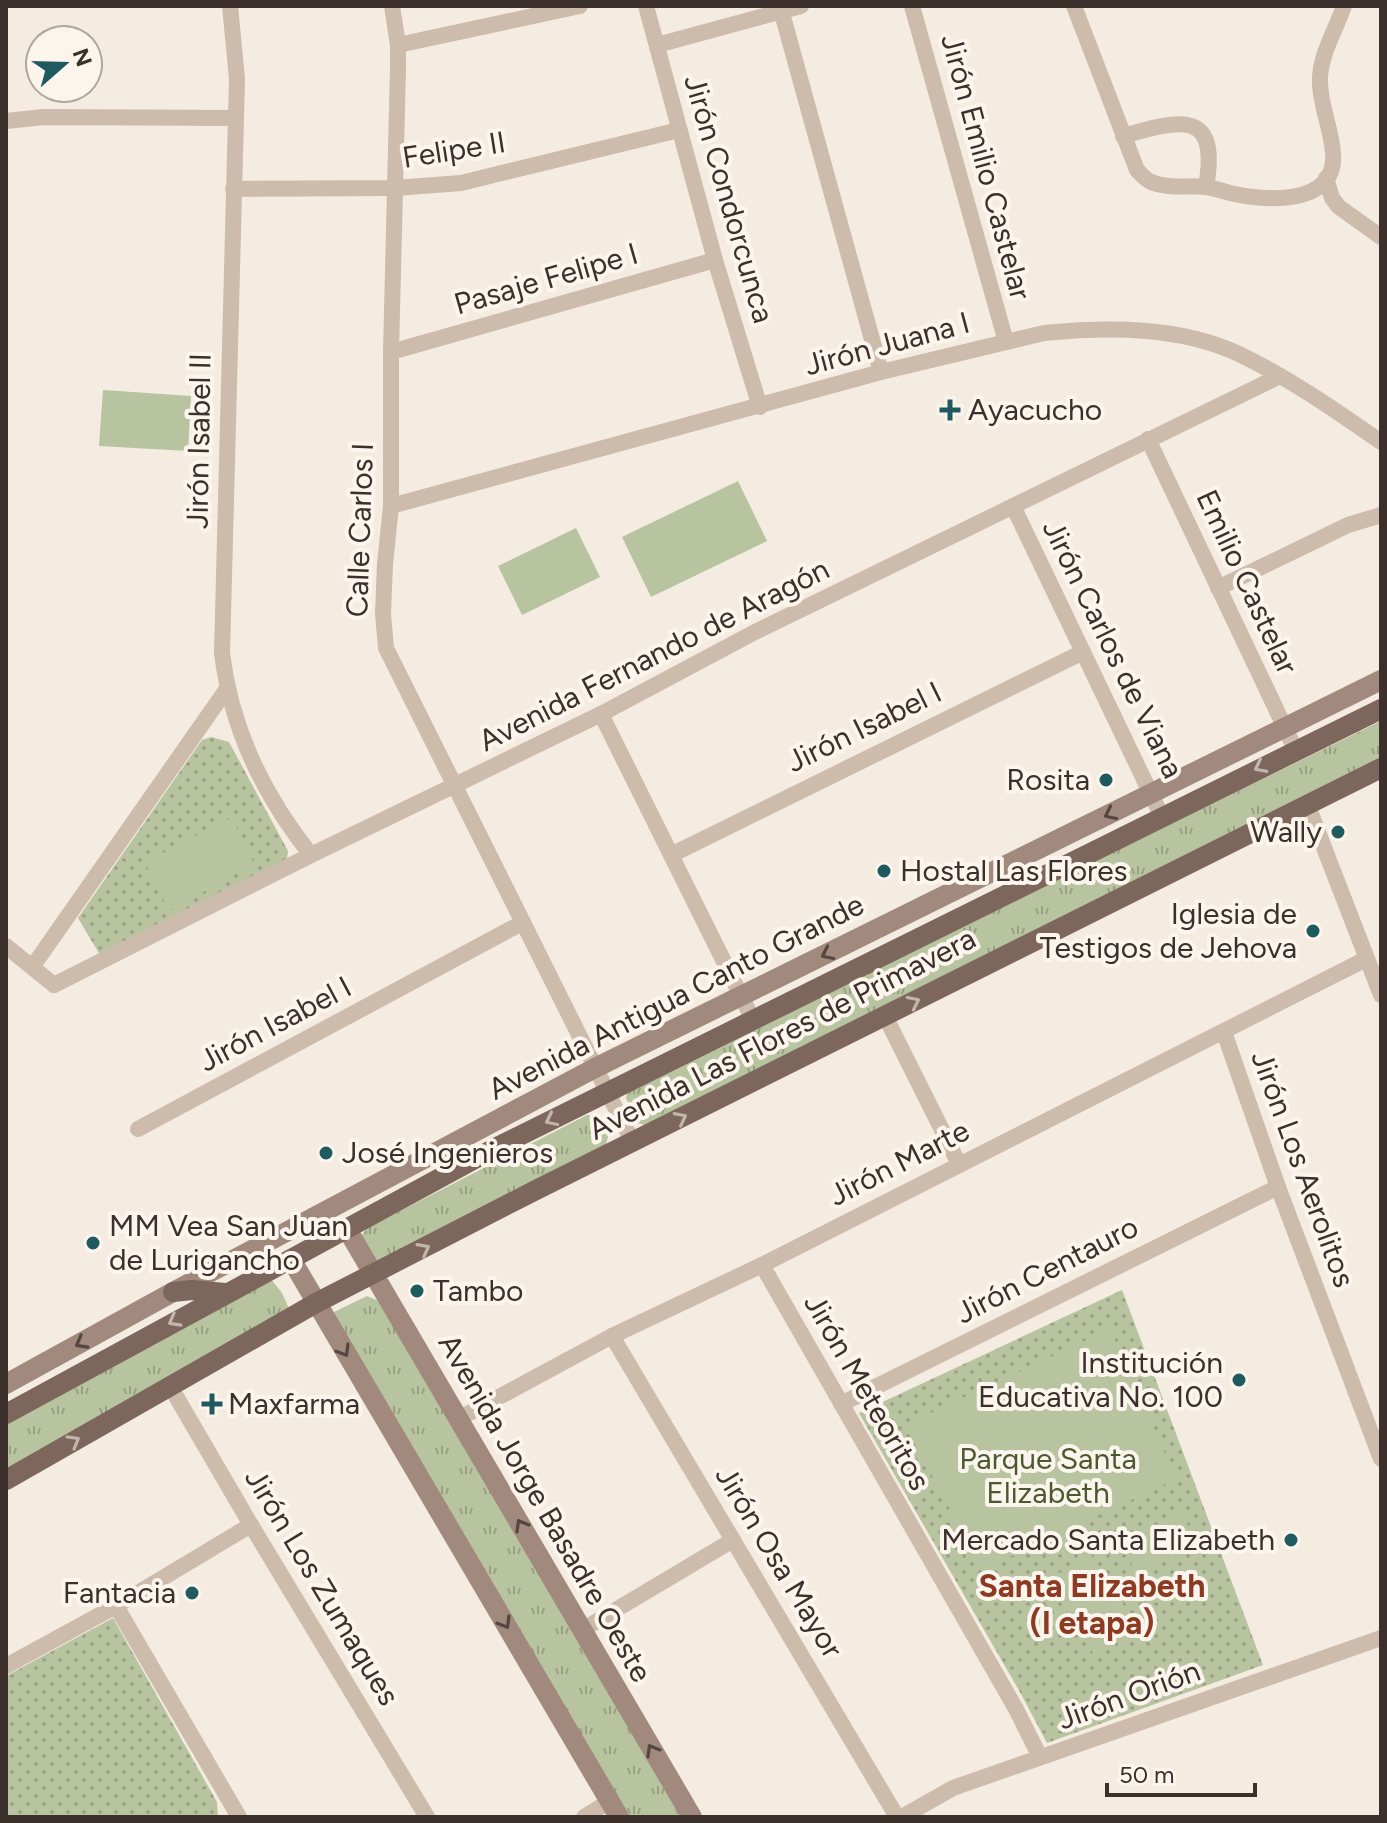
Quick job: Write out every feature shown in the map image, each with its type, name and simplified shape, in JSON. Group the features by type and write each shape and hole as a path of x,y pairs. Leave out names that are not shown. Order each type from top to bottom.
{"main road":[{"name":"Avenida Las Flores de Primavera","path":"6,1414 495,1148 1381,709"},
{"name":"Avenida Las Flores de Primavera","path":"6,1480 316,1303 1381,768"},
{"path":"173,1292 225,1293"}],"street":[{"name":"Jirón Isabel II","path":"230,6 237,79 222,653 226,690 256,768 293,833 311,855"},
{"name":"Calle Carlos I","path":"392,6 398,45 391,506 383,614 386,648 633,1143"},
{"path":"398,45 580,6"},
{"name":"Jirón Condorcunca","path":"646,6 715,260 760,407"},
{"path":"657,45 780,9 801,6"},
{"name":"Jirón Emilio Castelar","path":"912,6 1006,342"},
{"path":"1074,6 1137,170 1149,182 1206,187 1259,200 1307,194 1326,178 1334,159 1320,83 1321,63 1344,6"},
{"path":"780,9 881,372"},
{"path":"6,121 44,117 236,118"},
{"path":"1123,136 1168,124 1190,124 1200,131 1207,143 1210,161 1206,187"},
{"name":"Felipe II","path":"233,189 395,188 461,183 679,130"},
{"path":"1326,178 1332,198 1339,207 1381,237"},
{"name":"Pasaje Felipe I","path":"391,352 715,260"},
{"name":"Jirón Juana I","path":"391,506 881,372 1056,332 1140,330 1211,344 1237,353 1280,376 1381,442"},
{"name":"Avenida Fernando de Aragón","path":"33,966 54,985 601,714 755,632 1280,376"},
{"name":"Emilio Castelar","path":"1148,439 1295,749"},
{"name":"Jirón Carlos de Viana","path":"1013,506 1162,817"},
{"path":"1218,588 1348,525 1381,515"},
{"name":"Jirón Isabel I","path":"671,855 1083,652"},
{"name":"Avenida Antigua Canto Grande","path":"6,1384 595,1068 1381,680"},
{"path":"6,946 33,966 226,690"},
{"path":"601,714 753,1020"},
{"path":"1308,806 1381,995"},
{"name":"Jirón Isabel I","path":"138,1129 522,923"},
{"name":"Jirón Marte","path":"458,1419 612,1336 762,1265 1366,959"},
{"path":"885,1016 959,1164"},
{"name":"Jirón Los Aerolitos","path":"1224,1032 1278,1187 1381,1459"},
{"name":"Jirón Centauro","path":"841,1404 1278,1187"},
{"name":"Avenida Jorge Basadre Oeste","path":"347,1229 692,1817"},
{"path":"291,1259 615,1809 584,1817"},
{"name":"Jirón Meteoritos","path":"762,1265 1016,1709 1040,1757"},
{"name":"Jirón Osa Mayor","path":"612,1336 900,1817"},
{"name":"Jirón Los Zumaques","path":"170,1386 427,1817"},
{"path":"6,1666 116,1606 251,1525"},
{"path":"582,1630 733,1540"},
{"path":"116,1606 239,1817"},
{"name":"Jirón Orión","path":"900,1817 953,1788 1381,1638"}],"green space":[{"path":"103,390 191,396 188,451 99,446"},
{"path":"738,481 767,541 651,597 622,537"},
{"path":"576,528 600,577 522,615 498,566"},
{"path":"1381,721 1381,758 645,1125 637,1123 626,1098 627,1091"},
{"path":"211,737 229,742 288,851 287,859 100,955 78,918 202,740"},
{"path":"232,817 254,864 169,911 145,862"},
{"path":"587,1115 598,1115 608,1137 605,1148 379,1262 370,1255 361,1236 367,1228"},
{"path":"271,1279 290,1311 6,1472 6,1425"},
{"name":"Parque Santa Elizabeth","path":"1122,1290 1263,1665 1047,1743 859,1413"},
{"path":"367,1296 379,1301 682,1817 629,1817 337,1324 334,1312"},
{"path":"1110,1329 1176,1479 982,1570 905,1425"},
{"path":"1183,1513 1197,1548 1136,1574 1121,1539"},
{"path":"1090,1553 1139,1629 1095,1656 1047,1581"},
{"path":"113,1618 217,1802 218,1817 6,1817 6,1676"}],"place":[{"name":"Ayacucho","path":"950,410"},
{"name":"Rosita","path":"1106,780"},
{"name":"Wally","path":"1338,832"},
{"name":"Hostal Las Flores","path":"884,871"},
{"name":"Iglesia de Testigos de Jehova","path":"1313,931"},
{"name":"José Ingenieros","path":"326,1153"},
{"name":"MM Vea San Juan de Lurigancho","path":"93,1243"},
{"name":"Tambo","path":"417,1291"},
{"name":"Institución Educativa No. 100","path":"1239,1380"},
{"name":"Maxfarma","path":"212,1404"},
{"name":"Mercado Santa Elizabeth","path":"1291,1540"},
{"name":"Fantacia","path":"192,1593"}],"district":[{"name":"Santa Elizabeth (I etapa)","path":"1092,1604"}]}
